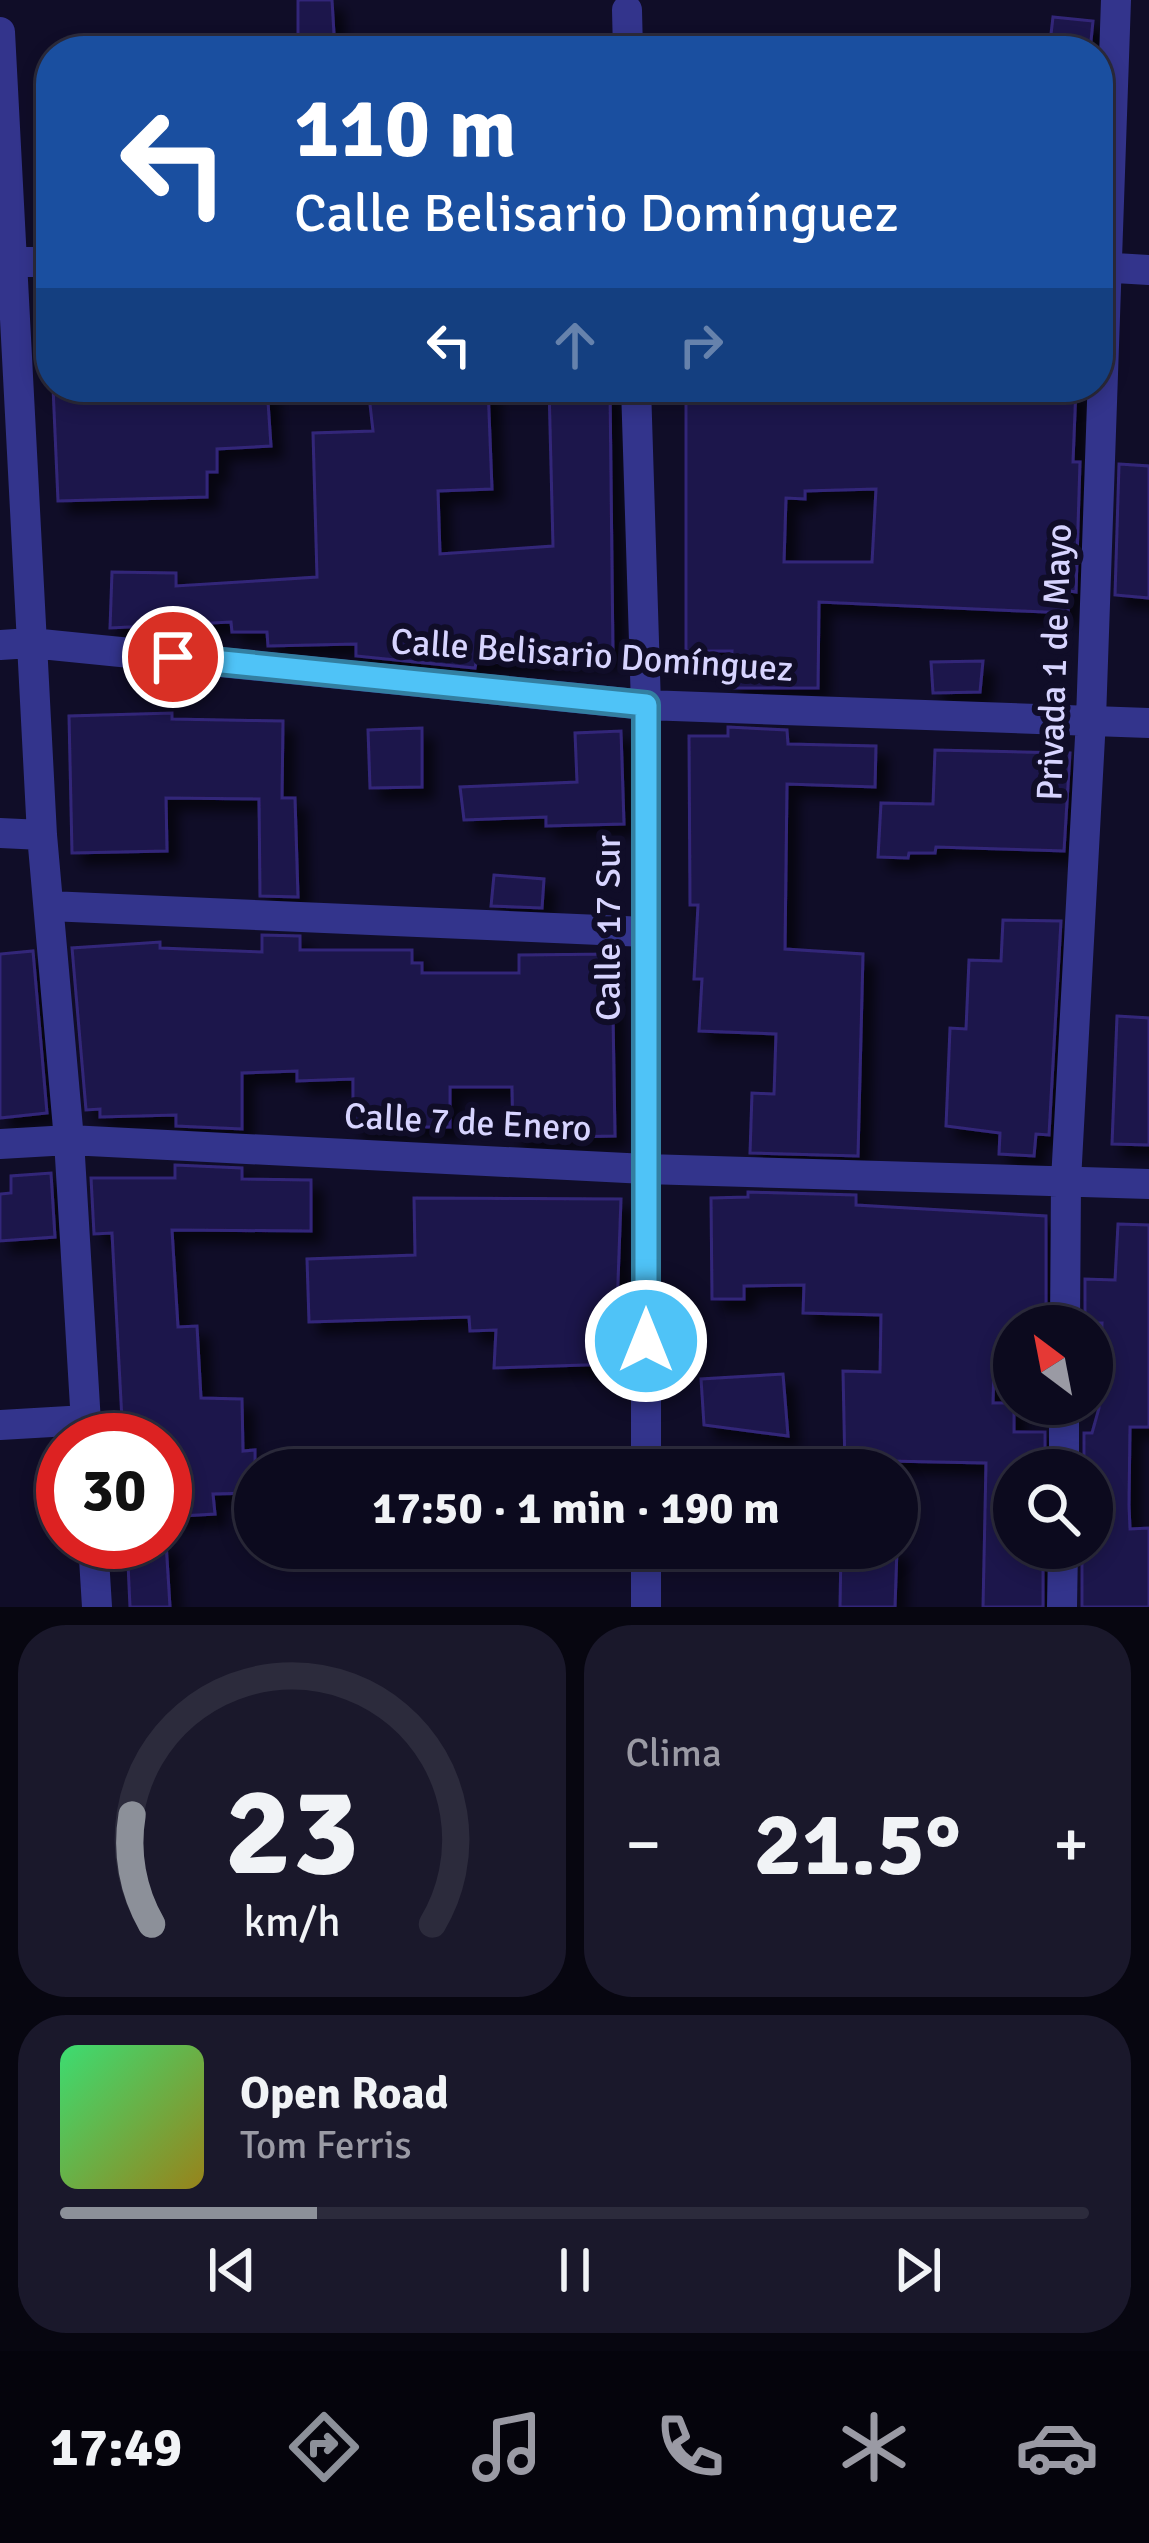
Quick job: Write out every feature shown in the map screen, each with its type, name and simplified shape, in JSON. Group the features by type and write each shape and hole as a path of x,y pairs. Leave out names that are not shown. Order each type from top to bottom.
{"street":[{"name":"Privada 1 de Mayo","path":"1113,57 1116,0"},
{"path":"627,10 628,36"},
{"path":"0,32 10,255 16,644 50,906 85,1413"},
{"path":"1113,268 1149,270"},
{"name":"Calle 17 Sur","path":"636,402 646,705 646,1449"},
{"name":"Privada 1 de Mayo","path":"1065,1305 1066,1181 1091,719 1099,402"},
{"name":"Calle Belisario Domínguez","path":"16,644 646,705 1149,723"},
{"path":"0,833 42,835"},
{"path":"50,906 646,932"},
{"name":"Calle 7 de Enero","path":"0,1144 69,1140 646,1169 1149,1184"},
{"path":"0,1425 36,1427"},
{"path":"95,1569 97,1607"},
{"path":"646,1569 646,1607"},
{"path":"1062,1607 1063,1569"}],"building":[{"path":"298,0 332,0 334,36 298,36"},
{"path":"1053,17 1093,21 1092,36 1051,36"},
{"path":"54,402 268,402 271,446 217,449 217,472 207,472 207,497 58,501"},
{"path":"370,402 489,402 492,489 438,491 440,554 553,546 549,402 610,402 613,657 476,663 475,668 356,656 356,644 268,646 267,632 232,632 231,622 110,628 112,572 176,573 176,586 317,577 313,433 373,431"},
{"path":"686,402 1075,402 1073,462 1080,462 1076,592 1069,591 1068,613 819,602 818,688 730,688 732,651 686,651","holes":["876,489 872,562 784,562 786,498 805,499 805,491"]},
{"path":"1119,464 1149,466 1149,598 1115,595"},
{"path":"983,661 980,692 933,693 931,662"},
{"path":"172,713 172,719 283,721 282,798 295,798 298,897 260,896 259,799 166,798 167,851 72,853 69,716"},
{"path":"728,727 787,730 788,744 876,746 875,787 787,784 785,949 863,954 858,1156 750,1153 752,1093 774,1094 776,1034 699,1031 702,979 694,979 698,905 690,905 689,736 728,736"},
{"path":"422,728 422,787 370,788 368,730"},
{"path":"621,731 624,824 546,826 546,817 464,820 460,787 577,782 575,733"},
{"path":"935,750 1070,753 1064,851 936,847 935,853 909,853 908,858 878,857 881,803 933,804"},
{"path":"494,875 544,879 542,908 491,906"},
{"path":"1003,920 1061,921 1049,1135 1036,1134 1034,1156 999,1154 1000,1133 946,1126 950,1028 966,1029 969,960 1001,961"},
{"path":"262,935 300,936 300,950 412,950 412,963 422,963 422,973 519,973 519,955 612,954 615,1136 513,1138 512,1087 450,1087 450,1127 353,1127 353,1079 297,1081 297,1071 242,1073 242,1129 176,1126 176,1115 100,1117 100,1109 86,1110 72,948 160,942 160,948 262,952"},
{"path":"33,951 47,1113 0,1118 0,954"},
{"path":"1117,1016 1149,1018 1149,1145 1112,1144"},
{"path":"175,1165 242,1168 242,1179 311,1180 311,1231 172,1230 178,1327 197,1326 201,1398 242,1399 243,1449 234,1449 234,1494 213,1494 215,1514 192,1515 192,1413 122,1413 112,1233 94,1234 91,1178 175,1178"},
{"path":"51,1173 55,1237 0,1241 0,1194 11,1193 11,1176"},
{"path":"748,1192 856,1195 856,1205 1046,1216 1046,1305 993,1305 993,1425 1014,1425 1014,1432 1045,1432 1045,1449 993,1449 993,1569 1043,1569 1043,1607 983,1607 986,1463 918,1462 918,1449 845,1449 843,1371 880,1372 881,1315 803,1313 804,1285 744,1286 744,1299 712,1299 711,1198 748,1197"},
{"path":"414,1198 621,1199 615,1364 494,1368 496,1330 470,1331 469,1317 309,1322 307,1259 415,1255"},
{"path":"1118,1224 1149,1225 1149,1427 1130,1427 1129,1505 1130,1529 1149,1528 1149,1607 1082,1607 1082,1569 1113,1569 1113,1449 1084,1449 1084,1433 1092,1433 1094,1425 1113,1425 1113,1305 1085,1305 1085,1279 1115,1280"},
{"path":"783,1374 788,1436 704,1425 701,1379"},
{"path":"128,1569 168,1569 170,1607 130,1607"},
{"path":"841,1569 896,1569 895,1607 840,1607"}],"route":[{"path":"173,657 646,705 646,1341"}]}
